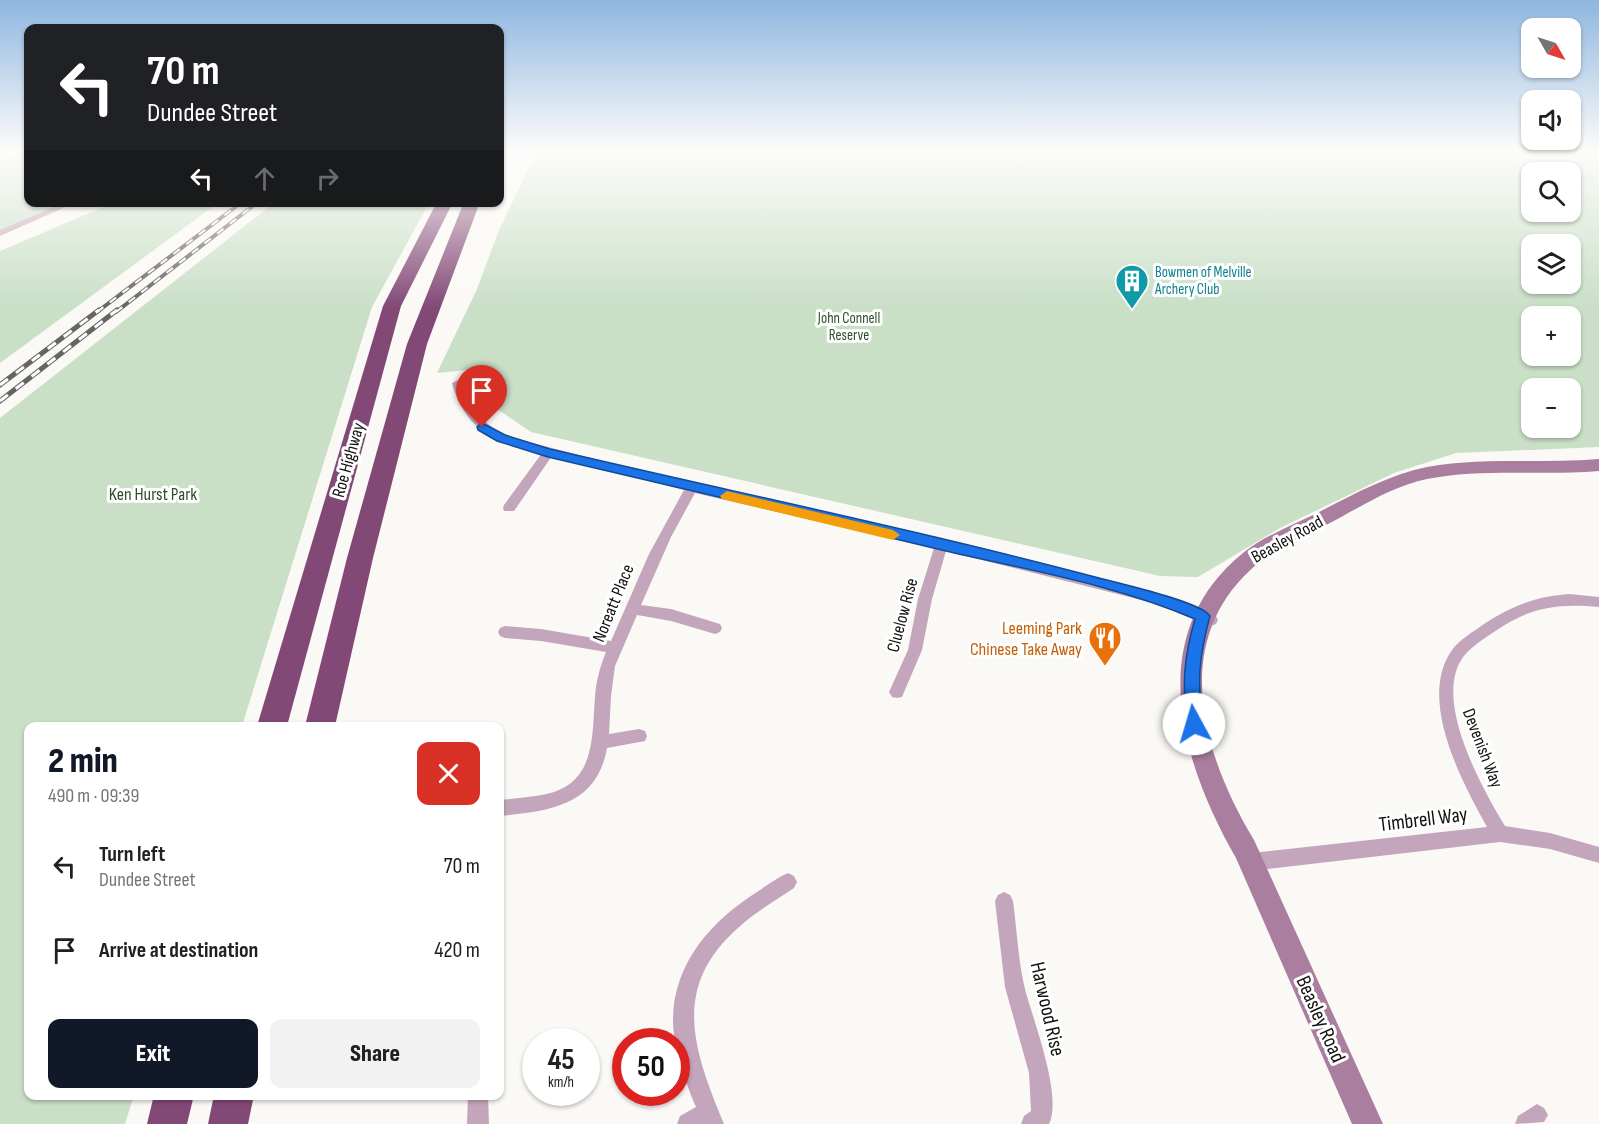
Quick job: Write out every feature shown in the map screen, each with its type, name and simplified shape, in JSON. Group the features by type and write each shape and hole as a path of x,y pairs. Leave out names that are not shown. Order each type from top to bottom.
{"highway":[{"name":"Roe Highway","path":"273,722 392,306 442,207"},
{"name":"Roe Highway","path":"321,722 360,558 417,344 470,207"},
{"path":"167,1124 173,1100"},
{"path":"228,1124 233,1100"}],"main road":[{"name":"Beasley Road","path":"1368,1124 1248,856 1241,826 1209,739 1202,694 1208,619 1219,588 1251,558 1276,542 1403,479 1451,469 1556,468 1599,465"},
{"name":"Beasley Road","path":"1208,619 1247,573 1274,554 1410,485 1436,477 1561,475 1599,471"}],"street":[{"path":"0,233 61,207"},
{"path":"458,383 462,399 482,427 501,438 548,453 1138,593 1208,619"},
{"path":"509,508 548,453"},
{"name":"Noreatt Place","path":"504,808 534,805 564,795 584,782 596,765 601,742 602,696 615,648 654,553 692,488"},
{"name":"Cluelow Rise","path":"897,692 915,650 925,599 941,546"},
{"name":"Devenish Way","path":"1500,834 1461,751 1447,710 1446,684 1453,662 1463,646 1517,609 1551,599 1576,598 1599,602"},
{"path":"632,609 672,615 716,628"},
{"path":"505,632 541,635 615,648"},
{"path":"601,742 639,736"},
{"name":"Timbrell Way","path":"1248,856 1500,834 1562,843 1599,855"},
{"path":"687,1124 710,1118 686,1055 681,1021 685,992 696,964 711,942 726,926 788,882"},
{"name":"Harwood Rise","path":"1005,901 1015,987 1039,1074 1042,1116 1032,1124"},
{"path":"478,1100 478,1124"}],"green space":[{"path":"0,203 24,203 24,207 57,207 0,230"},
{"name":"John Connell Reserve","path":"512,203 1521,203 1521,222 1581,222 1581,203 1599,203 1599,447 1456,453 1394,473 1280,528 1198,577 1160,576 531,432 494,407 485,394 487,368 437,373 477,289 499,230"},
{"path":"104,207 213,207 0,363 0,251"},
{"name":"Ken Hurst Park","path":"269,207 427,207 372,307 243,722 24,722 24,1100 132,1100 125,1124 0,1124 0,418"}],"railway":[{"path":"97,312 235,207"},
{"path":"116,312 252,207"},
{"path":"0,385 99,310"},
{"path":"0,401 117,310"}],"slow traffic":[{"path":"727,496 893,535"}],"place":[{"name":"Bowmen of Melville Archery Club","path":"1132,310"},
{"name":"Leeming Park Chinese Take Away","path":"1105,667"}],"route":[{"path":"482,427 501,438 548,453 1061,573 1160,599 1189,610 1203,616 1192,654 1190,682 1194,724"}]}
